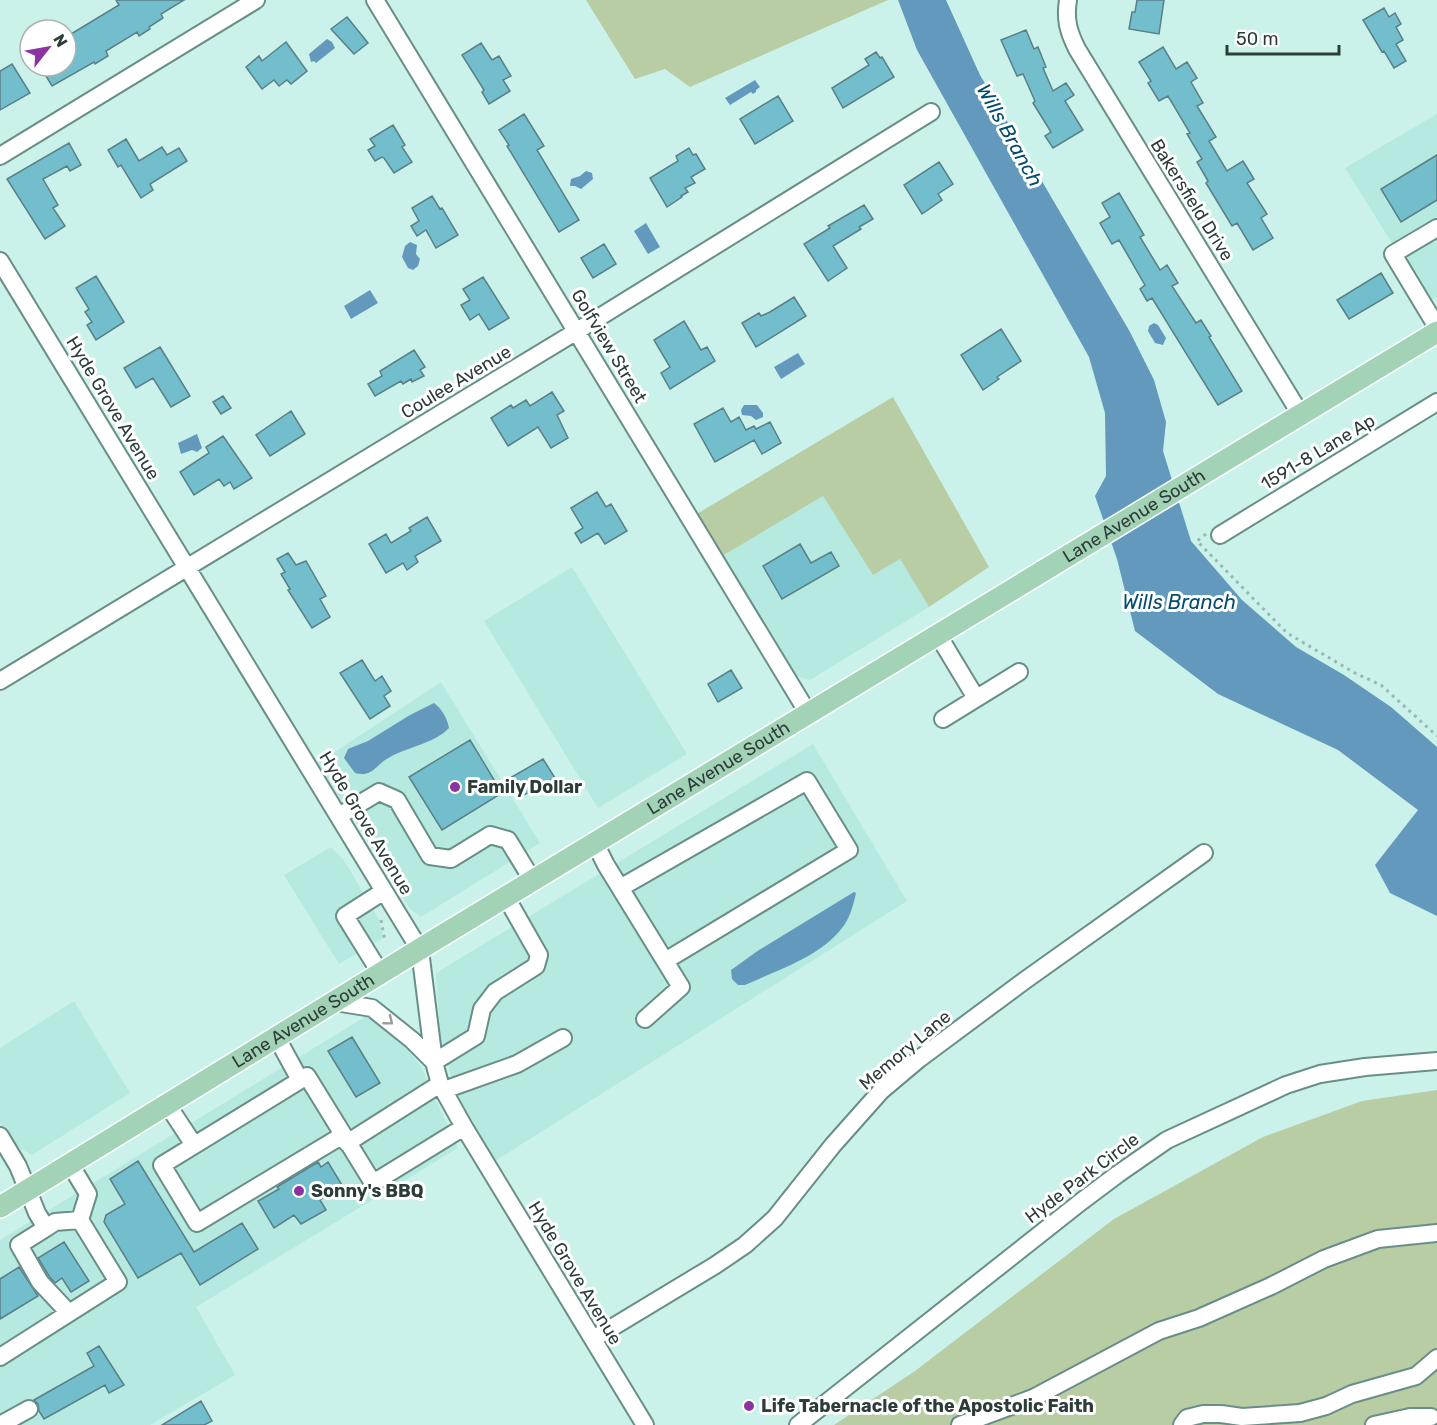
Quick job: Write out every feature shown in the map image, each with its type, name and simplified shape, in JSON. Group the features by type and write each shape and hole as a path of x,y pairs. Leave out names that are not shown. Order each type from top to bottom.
{"main road":[{"name":"Lane Avenue South","path":"0,1207 1437,332"}],"street":[{"path":"0,156 256,0"},
{"name":"Golfview Street","path":"375,0 808,713"},
{"name":"Bakersfield Drive","path":"1068,0 1067,27 1077,49 1301,415"},
{"name":"Coulee Avenue","path":"0,681 577,331 931,112"},
{"path":"1437,228 1393,254 1437,327"},
{"name":"Hyde Grove Avenue","path":"0,261 420,950 434,1062 442,1087 645,1425"},
{"name":"1591-8 Lane Ap","path":"1220,535 1437,402"},
{"path":"938,635 976,698"},
{"path":"943,719 1019,672"},
{"path":"620,888 807,781 849,850 665,961"},
{"path":"339,816 379,792 397,800 430,856 451,859 490,835 499,837 508,840 533,881"},
{"path":"596,843 620,888 681,987 645,1019"},
{"name":"Memory Lane","path":"592,1339 714,1266 751,1240 775,1218 881,1091 919,1059 1015,988 1204,853"},
{"path":"381,974 345,916 384,891"},
{"path":"335,1002 372,1008 434,1062 476,1036 482,1009 495,992 536,966 539,955 506,897"},
{"path":"277,1038 300,1080"},
{"path":"464,1127 373,1183 345,1139 307,1076 162,1165 197,1223 345,1139 442,1087 517,1064 563,1038"},
{"name":"Hyde Park Circle","path":"798,1425 1082,1201 1133,1162 1167,1140 1286,1085 1320,1074 1365,1067 1437,1061"},
{"path":"167,1104 194,1145"},
{"path":"0,1136 18,1166 37,1213 46,1228"},
{"path":"0,1358 118,1282 80,1220 88,1194 70,1164"},
{"path":"69,1313 40,1282 20,1245 55,1222 80,1220"},
{"path":"960,1425 1033,1398 1159,1331 1199,1318 1324,1259 1378,1239 1437,1233"},
{"path":"1182,1425 1187,1418 1203,1414 1267,1416 1300,1413 1326,1406 1352,1394 1416,1376 1437,1358"},
{"path":"0,1425 29,1409"},
{"path":"1374,1425 1410,1417 1431,1418"}],"path":[{"path":"1220,535 1204,534 1197,541 1287,633 1381,686 1437,736"},
{"path":"381,920 385,941"}],"shaded area":[{"path":"586,0 888,0 690,87 665,69 635,79"},
{"path":"1437,114 1437,297 1429,302 1345,168"},
{"path":"893,397 989,567 929,607 900,559 873,575 823,496 724,555 695,515"},
{"path":"823,496 873,574 900,559 929,607 810,680 799,677 791,671 724,555"},
{"path":"572,567 687,754 598,808 484,621"},
{"path":"441,682 540,843 421,917 410,909 318,763"},
{"path":"813,744 907,901 495,1161 469,1120 452,1080 440,1034 436,973"},
{"path":"331,847 344,860 379,920 383,938 339,964 284,875"},
{"path":"74,1001 130,1093 32,1155 13,1144 0,1123 0,1048"},
{"path":"368,1015 400,1038 422,1069 458,1148 196,1307 235,1375 150,1425 0,1425 0,1240"},
{"path":"1437,1090 1437,1425 834,1425 915,1371 1114,1219 1263,1137 1362,1101"}],"water":[{"name":"Wills Branch","path":"898,0 946,0 980,75 1130,332 1154,380 1166,422 1163,451 1191,541 1242,600 1296,647 1344,675 1391,707 1437,747 1437,916 1390,893 1375,865 1418,810 1338,750 1218,694 1135,631 1117,559 1095,496 1106,476 1105,413 1089,357 917,50"},
{"path":"327,39 335,48 316,63 311,62 309,54"},
{"path":"755,80 760,87 756,92 753,94 751,92 730,105 725,98"},
{"path":"586,171 592,173 593,179 581,189 570,186 571,179"},
{"path":"646,223 660,247 648,254 634,231"},
{"path":"410,242 417,245 416,254 420,259 418,266 413,270 408,268 402,257 405,246"},
{"path":"370,290 378,303 351,319 344,306"},
{"path":"1154,323 1158,325 1166,338 1163,345 1155,343 1148,331 1149,326"},
{"path":"798,353 805,364 781,379 774,367"},
{"path":"744,405 757,405 763,417 756,420 751,416 742,415 741,410"},
{"path":"197,434 202,448 197,452 192,450 181,454 178,443"},
{"path":"434,703 444,714 449,728 435,738 385,760 368,773 355,773 344,758 348,749 368,741"},
{"path":"854,892 856,893 855,898 847,920 833,938 822,947 797,962 745,985 738,985 732,979 731,970 759,950"}],"building":[{"path":"116,0 184,0 161,14 163,18 149,27 150,29 139,36 137,32 106,51 108,56 78,71 78,30 119,5"},
{"path":"1137,0 1164,0 1159,34 1129,29"},
{"path":"1384,8 1389,17 1395,13 1401,24 1396,27 1403,40 1396,44 1406,61 1394,68 1363,20"},
{"path":"347,17 368,43 354,54 331,29"},
{"path":"1026,30 1034,49 1038,47 1046,67 1043,68 1053,91 1066,83 1074,95 1065,101 1083,130 1053,148 1045,136 1051,132 1033,103 1035,101 1023,74 1017,76 1001,40"},
{"path":"286,42 307,71 291,84 287,80 279,86 274,80 262,89 246,67 259,56 262,61"},
{"path":"481,43 492,60 499,56 511,76 503,80 510,91 489,104 482,92 484,90 462,55"},
{"path":"1163,47 1176,69 1187,62 1197,78 1191,82 1203,103 1197,106 1216,137 1209,141 1227,171 1243,161 1254,179 1247,183 1267,214 1261,218 1273,238 1253,250 1237,223 1232,226 1206,183 1208,181 1197,162 1202,159 1168,96 1159,101 1148,83 1151,81 1139,62"},
{"path":"876,52 880,58 882,57 894,77 843,108 832,88 869,65 865,59"},
{"path":"12,64 18,78 21,78 30,93 0,110 0,71"},
{"path":"47,78 66,78 52,86"},
{"path":"778,96 793,121 755,144 740,119"},
{"path":"524,114 544,146 537,150 579,220 559,232 499,130"},
{"path":"393,125 405,145 402,147 412,162 394,173 384,158 375,161 368,150 375,146 370,139"},
{"path":"126,139 139,161 162,147 167,155 179,148 187,161 150,184 153,190 141,198 121,165 118,167 108,150"},
{"path":"69,143 81,165 70,171 67,166 43,179 58,205 53,208 65,226 45,239 7,179"},
{"path":"689,148 693,155 696,154 705,169 691,177 695,183 685,188 688,192 667,207 650,178 678,161 676,156"},
{"path":"1437,155 1437,200 1401,222 1381,189"},
{"path":"939,162 953,184 938,194 942,200 922,214 904,185"},
{"path":"1119,193 1144,235 1140,237 1160,270 1167,265 1178,283 1172,286 1196,323 1201,320 1242,391 1218,405 1152,298 1147,301 1140,289 1145,285 1119,240 1112,244 1100,223 1110,217 1102,203"},
{"path":"432,196 458,235 436,248 426,230 417,236 411,226 419,221 412,208"},
{"path":"864,205 873,219 833,246 847,268 828,281 804,244 830,228 828,226"},
{"path":"604,244 616,264 593,278 581,258"},
{"path":"1381,273 1393,293 1349,319 1337,300"},
{"path":"96,276 124,322 96,340 87,325 92,322 85,312 89,309 76,288"},
{"path":"483,277 509,318 489,330 479,314 470,320 461,305 470,300 463,289"},
{"path":"794,297 806,316 756,347 742,323 759,313 761,316 770,312"},
{"path":"684,321 701,350 707,347 715,361 670,389 661,373 670,367 654,340"},
{"path":"1001,329 1021,361 997,377 999,379 983,390 961,355"},
{"path":"160,347 190,396 171,407 153,378 136,388 124,368"},
{"path":"414,350 425,367 420,370 424,376 412,382 411,379 403,384 401,381 375,396 368,384 382,376 380,371"},
{"path":"552,392 564,411 557,415 568,438 551,448 538,427 508,446 491,418 511,405 513,408 526,400 530,406"},
{"path":"223,396 231,408 221,414 213,402"},
{"path":"723,408 731,422 739,417 746,430 754,426 756,429 770,422 781,443 762,454 754,440 715,462 694,424"},
{"path":"291,411 305,434 270,456 256,435"},
{"path":"223,436 252,478 234,489 230,482 224,486 219,479 194,495 180,472 209,453 206,447"},
{"path":"597,492 606,507 611,504 627,531 605,544 598,533 581,543 575,533 583,528 571,508"},
{"path":"427,517 441,541 415,556 418,562 407,570 403,563 386,573 369,544 386,534 391,543 411,531 409,528"},
{"path":"800,544 811,563 831,552 839,566 782,599 763,566"},
{"path":"288,553 296,565 306,561 326,596 320,599 330,617 312,628 288,590 290,589 281,574 285,572 277,559"},
{"path":"362,660 375,681 382,676 391,691 384,696 390,706 370,719 340,673"},
{"path":"731,670 742,688 718,702 708,684"},
{"path":"470,740 502,793 442,830 409,777"},
{"path":"543,759 555,778 522,796 510,778"},
{"path":"352,1037 380,1083 356,1097 328,1051"},
{"path":"138,1161 194,1252 242,1223 258,1249 200,1285 181,1253 138,1278 104,1222 106,1215 125,1204 110,1179"},
{"path":"318,1162 321,1167 328,1162 342,1185 320,1200 326,1210 301,1224 294,1215 274,1228 258,1201"},
{"path":"64,1242 89,1281 71,1292 62,1278 55,1283 38,1258"},
{"path":"19,1267 38,1296 0,1319 0,1279"},
{"path":"99,1346 124,1385 109,1393 105,1385 44,1419 34,1400 94,1366 87,1353"},
{"path":"201,1401 212,1421 204,1425 162,1425"}],"place":[{"name":"Family Dollar","path":"455,787"},
{"name":"Sonny's BBQ","path":"299,1191"},
{"name":"Life Tabernacle of the Apostolic Faith","path":"749,1406"}]}
